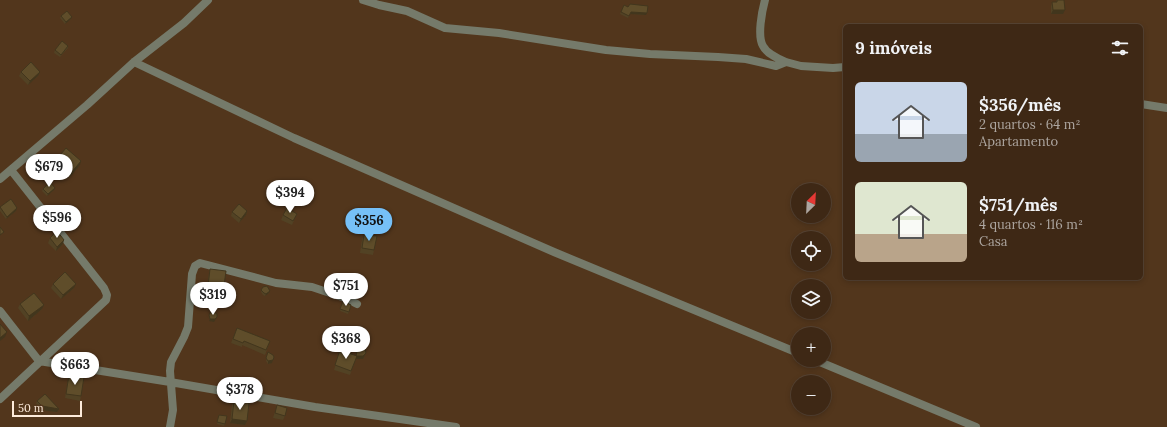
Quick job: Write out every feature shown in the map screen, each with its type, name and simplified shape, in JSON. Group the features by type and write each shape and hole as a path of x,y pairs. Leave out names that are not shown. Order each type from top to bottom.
{"street":[{"path":"363,0 379,5 407,10 432,22 454,29 499,33 606,50 746,59 776,66 786,62"},
{"path":"765,0 760,30 763,46 771,54 786,62 801,66 843,67"},
{"path":"0,179 88,105 134,62 184,23 207,1"},
{"path":"134,62 294,138 496,227 791,350"},
{"path":"1143,104 1167,108"},
{"path":"0,399 106,300 107,294 104,288 11,170"},
{"path":"170,427 172,410 170,382 171,362 188,327 192,274 195,266 200,263 276,283 312,287 357,304"},
{"path":"0,311 39,361 315,407 456,427"},
{"path":"831,367 976,427"}],"building":[{"path":"1057,0 1064,0 1065,10 1053,10 1052,2 1057,2"},
{"path":"630,4 648,6 647,13 631,12 629,16 621,12 624,5 628,7"},
{"path":"67,11 72,17 66,22 61,16"},
{"path":"62,41 68,46 61,55 55,50"},
{"path":"31,62 40,72 30,81 21,72"},
{"path":"66,148 81,161 71,173 56,160"},
{"path":"50,182 55,188 48,194 43,189"},
{"path":"11,199 17,208 7,217 0,207"},
{"path":"239,204 247,211 241,219 232,212"},
{"path":"287,208 297,214 293,221 283,215"},
{"path":"0,227 4,232 0,235"},
{"path":"57,231 64,240 57,247 50,238"},
{"path":"364,235 377,236 374,250 362,248"},
{"path":"210,269 226,271 223,293 208,290 205,294 201,295 199,289 208,286"},
{"path":"65,272 76,284 63,295 53,284"},
{"path":"267,286 270,291 266,294 261,290 263,287"},
{"path":"34,293 44,305 29,316 20,304"},
{"path":"343,301 351,305 349,312 340,309"},
{"path":"214,312 217,314 217,317 215,319 210,319 210,313"},
{"path":"0,324 7,332 0,338"},
{"path":"237,328 270,341 266,350 244,341 243,343 233,339"},
{"path":"360,348 365,349 366,353 363,356 356,356 357,351"},
{"path":"340,350 357,356 351,371 335,365"},
{"path":"268,352 273,355 273,360 268,361 266,358"},
{"path":"69,375 84,377 81,396 66,394"},
{"path":"45,394 59,409 42,406 37,401"},
{"path":"234,401 249,403 247,421 232,419"},
{"path":"277,405 287,408 285,416 275,413"},
{"path":"219,415 227,416 225,424 217,422"}]}
